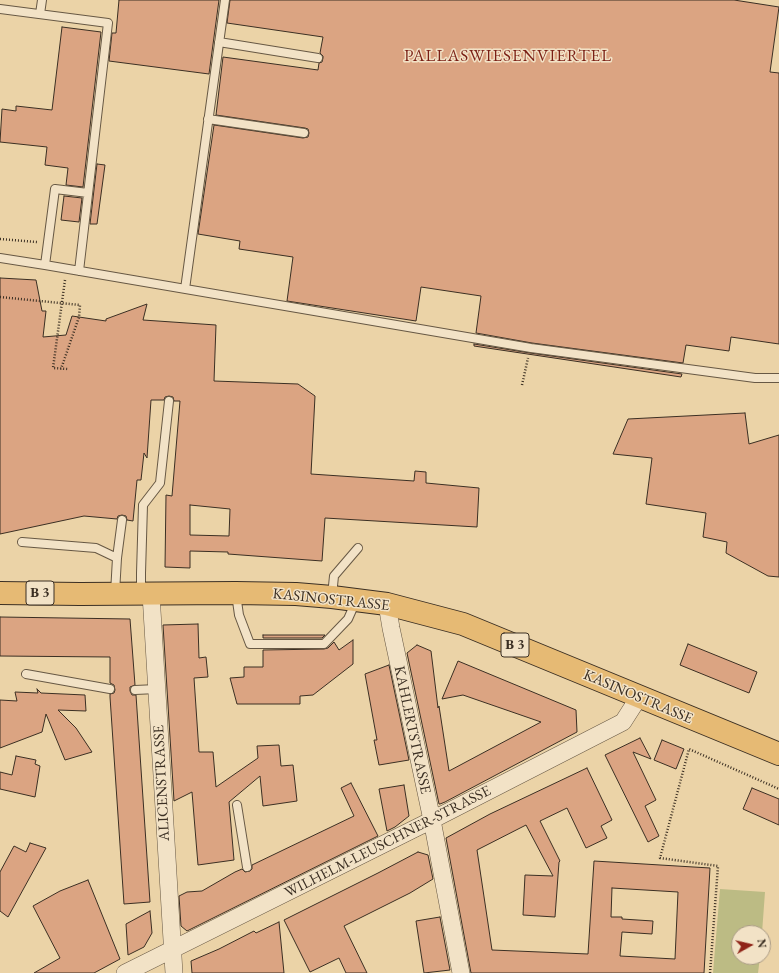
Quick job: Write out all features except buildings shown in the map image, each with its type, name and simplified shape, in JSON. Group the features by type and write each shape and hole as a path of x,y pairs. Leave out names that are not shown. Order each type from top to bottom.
{"main road":[{"name":"KASINOSTRASSE","path":"0,593 236,593 332,597 387,604 463,624 779,754"}],"street":[{"name":"ALICENSTRASSE","path":"146,594 157,689 174,973"},
{"name":"KAHLERTSTRASSE","path":"387,604 392,636 432,820 461,973"},
{"name":"WILHELM-LEUSCHNER-STRASSE","path":"125,973 264,899 432,820 623,722 639,697"}],"lane":[{"path":"40,14 42,0"},
{"path":"185,289 225,0"},
{"path":"0,9 108,23 79,272"},
{"path":"219,42 318,58"},
{"path":"208,119 304,133"},
{"path":"45,265 54,189 88,192"},
{"path":"0,258 531,348 754,378 779,378"},
{"path":"146,594 140,573 143,504 160,482 169,401"},
{"path":"115,594 117,558 122,520"},
{"path":"22,542 96,548 117,558"},
{"path":"332,597 334,576 358,548"},
{"path":"236,593 239,615 250,644 324,644 348,619 356,600"},
{"path":"26,674 110,689"},
{"path":"135,690 157,689"},
{"path":"237,805 247,867"}],"path":[{"path":"0,239 48,243"},
{"path":"66,275 54,368 68,370"},
{"path":"0,297 80,305 79,317 61,369"},
{"path":"522,385 531,348"},
{"path":"710,973 718,866 660,858 689,749 779,789"}],"shaded area":[{"path":"720,889 765,892 763,925 731,925 731,965 759,965 758,973 713,973"}],"district":[{"name":"PALLASWIESENVIERTEL","path":"508,56"}]}
